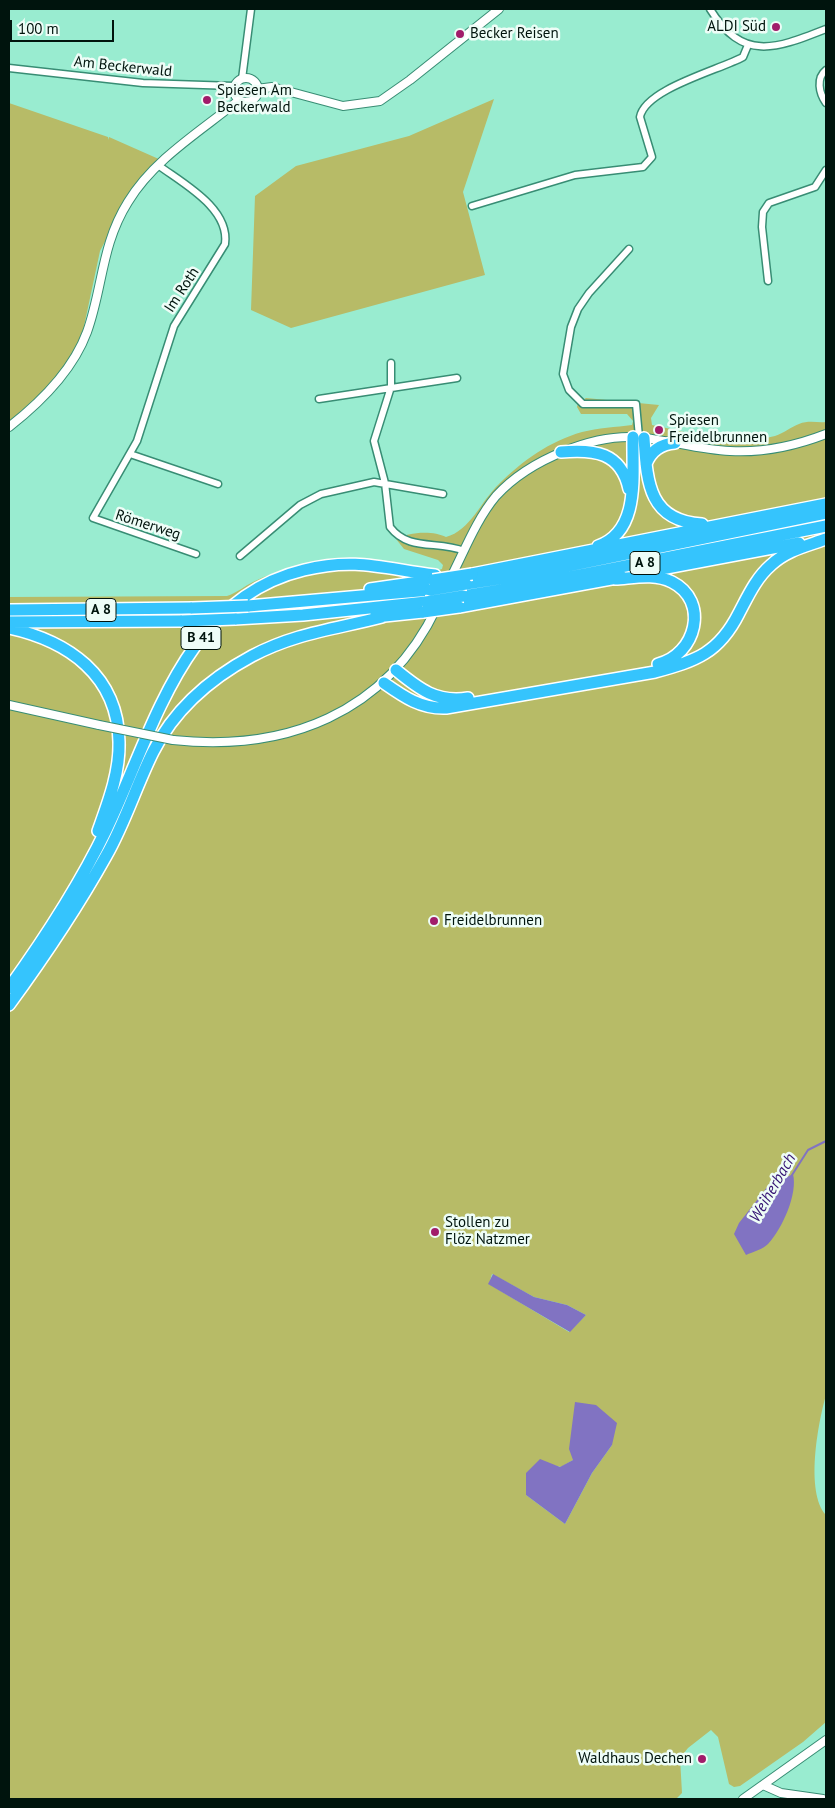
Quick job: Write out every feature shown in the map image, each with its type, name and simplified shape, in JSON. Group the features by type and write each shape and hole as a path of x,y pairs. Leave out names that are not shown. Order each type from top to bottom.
{"highway":[{"path":"639,437 651,493 663,510 685,522 714,525"},
{"path":"563,556 601,545 621,530 626,521 631,497 639,437"},
{"path":"646,464 653,451 667,444 675,443"},
{"path":"561,452 586,449 607,456 615,462 627,480 631,497"},
{"path":"433,582 826,504"},
{"name":"A 8","path":"9,610 192,608 302,603 433,582 466,584 524,575 826,513"},
{"name":"A 8","path":"9,622 182,621 425,607 461,602 525,586 826,526"},
{"path":"461,602 615,579 826,538"},
{"path":"384,683 416,704 428,708 446,708 646,674 677,666 705,655 724,638 755,583 772,564 795,549 826,538"},
{"name":"B 41","path":"9,988 53,925 86,869 107,829 166,692 193,648 219,617 248,596 278,579 302,570 331,564 358,563 383,565 433,582"},
{"path":"396,670 426,693 437,698 460,699 653,666 676,657 688,644 695,616 682,589 662,578 615,579"},
{"path":"259,618 316,621 382,617 425,607"},
{"name":"B 41","path":"9,1005 78,905 108,854 154,751 168,727 187,704 228,671 283,642 311,632 382,617"},
{"path":"9,628 40,636 80,658 107,690 113,704 119,742 116,774 86,869"}],"street":[{"path":"239,100 234,94 234,86 242,79 252,9"},
{"path":"257,89 272,87 344,106 380,101 410,80 499,9"},
{"path":"710,9 732,38 748,45 768,47 826,29"},
{"path":"472,206 575,175 643,167 652,157 640,117 648,102 694,77 743,58 748,45"},
{"name":"Am Beckerwald","path":"9,68 143,83 234,86"},
{"path":"826,70 822,74 820,81 822,97 826,103"},
{"path":"9,427 66,373 87,332 105,253 127,203 158,165 239,100 251,100 256,96 257,89 252,80 242,79"},
{"name":"Im Roth","path":"93,518 130,454 141,430 170,335 221,253 226,236 217,215 208,204 158,165"},
{"path":"768,281 762,227 763,212 770,204 814,187 826,170"},
{"path":"629,249 578,309 571,327 563,374 569,390 583,404 636,404 639,437"},
{"path":"391,362 391,387 374,441 385,483 388,520 394,532 404,541 415,544 445,545 464,551"},
{"path":"319,398 457,378"},
{"path":"9,705 173,740 230,742 281,736 304,729 363,699 384,683 423,636 479,522 496,496 517,478 561,452 603,441 639,437 729,451 748,451 799,444 826,434"},
{"path":"130,454 218,484"},
{"path":"240,556 309,500 364,483 385,483 443,494"},
{"name":"Römerweg","path":"93,518 196,554"},
{"path":"743,1799 826,1740"},
{"path":"763,1785 781,1793 823,1799"}],"green space":[{"path":"494,99 463,192 485,275 291,328 251,310 255,196 296,166 409,136"},
{"path":"9,103 108,137 108,140 109,137 161,160 125,203 100,251 83,331 64,373 9,422"},
{"path":"586,398 659,405 651,418 652,425 697,435 728,439 760,439 775,436 803,423 826,422 826,1395 817,1439 815,1474 816,1490 826,1515 826,1722 803,1742 740,1786 734,1787 729,1784 718,1737 711,1730 688,1748 680,1758 682,1793 676,1799 9,1799 9,597 227,596 271,574 308,563 326,560 362,559 399,563 436,571 442,569 443,565 438,560 404,549 396,539 421,533 434,533 446,537 454,534 469,522 499,484 517,467 548,446 582,432 632,425 633,421 627,414 581,414 577,407 578,403","holes":["492,1274 534,1297 567,1305 586,1315 569,1332 489,1284","612,1445 592,1473 565,1524 526,1495 548,1464 561,1467 573,1460"]}],"water":[{"path":"793,1174 794,1182 791,1201 779,1230 766,1246 746,1255 734,1234 739,1223 768,1186"},
{"path":"493,1274 534,1297 567,1305 586,1315 570,1332 488,1284"},
{"path":"575,1402 596,1405 617,1423 612,1445 592,1473 565,1524 526,1495 526,1473 540,1459 560,1467 573,1460 569,1449"}],"waterway":[{"name":"Weiherbach","path":"792,1175 808,1150 826,1141"}],"place":[{"name":"ALDI Süd","path":"776,27"},
{"name":"Becker Reisen","path":"460,34"},
{"name":"Spiesen Am Beckerwald","path":"207,100"},
{"name":"Spiesen Freidelbrunnen","path":"659,430"},
{"name":"Freidelbrunnen","path":"434,921"},
{"name":"Stollen zu Flöz Natzmer","path":"435,1232"},
{"name":"Waldhaus Dechen","path":"702,1759"}]}
